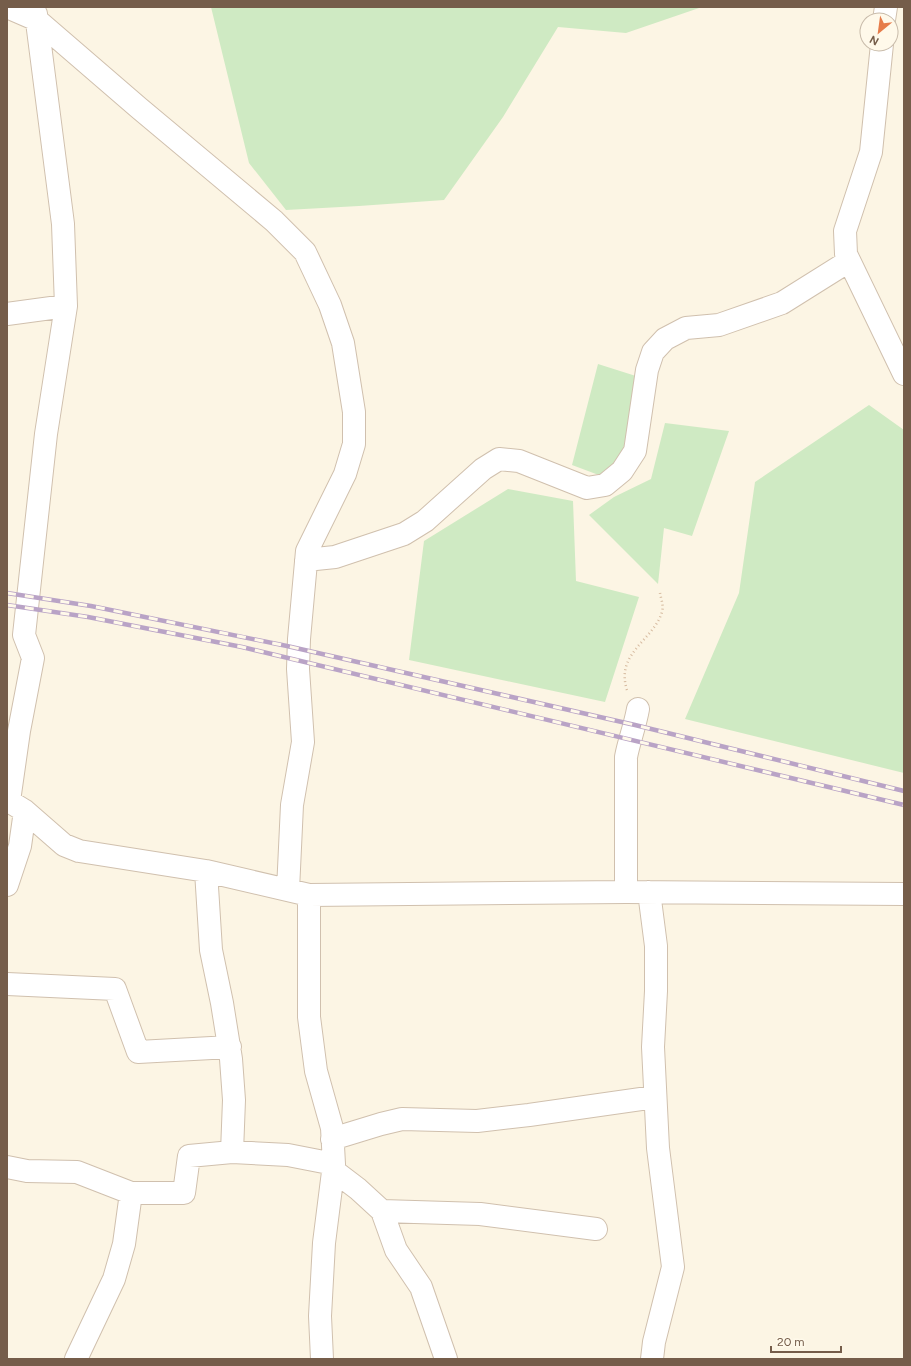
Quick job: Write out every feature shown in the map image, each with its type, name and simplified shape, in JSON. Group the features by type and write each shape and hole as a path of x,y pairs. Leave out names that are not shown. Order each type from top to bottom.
{"street":[{"path":"7,7 36,14 139,108 274,221 305,252 330,305 343,342 354,412 354,444 345,474 307,551 299,639 298,669 303,742 292,805 288,890"},
{"path":"7,885 20,846 13,804 20,731 33,658 24,635 46,434 66,306 63,224 36,14"},
{"path":"881,52 871,152 845,231 846,254 904,374"},
{"path":"306,560 335,557 404,534 426,521 483,469 499,460 519,461 587,488 605,485 622,471 635,451 647,370 653,352 665,339 686,328 719,325 782,303 849,261"},
{"path":"7,314 66,306"},
{"path":"626,892 626,757 638,709"},
{"path":"13,804 64,844 79,851 206,871 309,895 626,892 904,894"},
{"path":"206,871 211,950 230,1047 234,1100 232,1152"},
{"path":"649,892 656,946 656,991 653,1047 658,1148 673,1267 654,1342 652,1359"},
{"path":"309,895 309,1017 316,1072 332,1128 333,1167 324,1243 320,1316 322,1359"},
{"path":"7,984 114,988 138,1052 230,1047"},
{"path":"332,1139 380,1124 402,1119 477,1121 655,1097"},
{"path":"7,1167 27,1171 77,1172 131,1193 184,1193 189,1156 232,1152 288,1155 333,1167 382,1211 396,1250 422,1287 446,1359"},
{"path":"76,1359 114,1279 124,1244 131,1193"},
{"path":"382,1211 480,1214 596,1229"}],"path":[{"path":"638,709 626,688 625,673 629,658 658,621 663,610 660,593"}],"green space":[{"path":"211,7 702,7 626,33 558,27 503,117 444,200 286,210 249,163"},
{"path":"598,364 639,377 622,455 604,477 572,465"},
{"path":"869,405 904,430 904,773 685,719 739,593 755,482"},
{"path":"665,423 729,431 692,536 664,528 658,584 589,515 614,497 651,479"},
{"path":"508,489 573,501 576,581 639,597 605,702 409,660 424,541"}],"railway":[{"path":"7,593 91,606 287,646 635,725 904,791"},
{"path":"7,605 88,617 242,647 904,805"}]}
